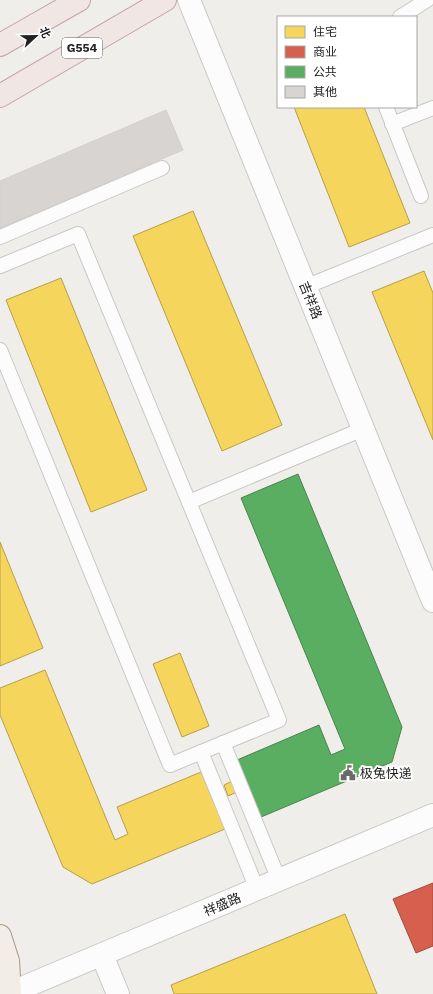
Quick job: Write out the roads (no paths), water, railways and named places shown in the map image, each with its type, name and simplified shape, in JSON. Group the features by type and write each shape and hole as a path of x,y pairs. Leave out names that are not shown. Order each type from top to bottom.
{"highway":[{"path":"0,45 79,0"},
{"name":"G554","path":"0,96 165,0"}],"main road":[{"path":"0,936 8,961 10,994"}],"street":[{"name":"吉祥路","path":"189,0 433,601"},
{"name":"祥盛路","path":"10,994 433,815"},
{"path":"102,954 118,994"}],"lane":[{"path":"402,16 427,0"},
{"path":"386,108 421,196"},
{"path":"392,124 433,108"},
{"path":"0,238 162,168"},
{"path":"0,266 78,234 279,720 170,765 0,350"},
{"path":"305,287 433,235"},
{"path":"189,502 363,429"},
{"path":"223,744 279,880"},
{"path":"201,752 257,889"}],"place":[{"name":"极兔快递","path":"348,773"}]}
